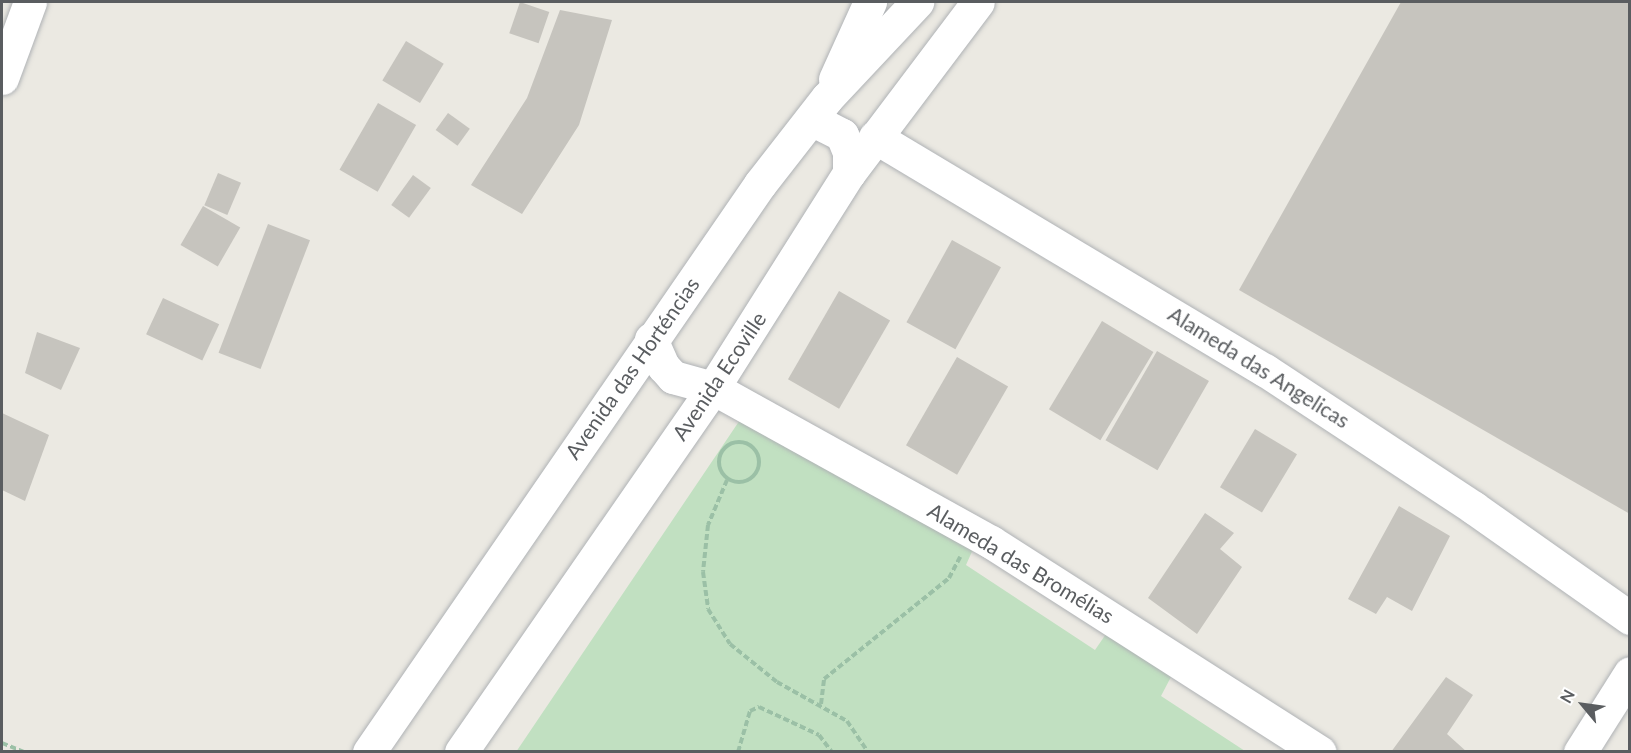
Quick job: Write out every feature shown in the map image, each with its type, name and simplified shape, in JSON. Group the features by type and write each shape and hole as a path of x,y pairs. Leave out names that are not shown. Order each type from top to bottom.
{"street":[{"path":"2,78 30,2"},
{"path":"849,173 849,152 842,135 819,108 870,2"},
{"name":"Avenida das Horténcias","path":"369,752 651,339 760,184 819,108 917,2"},
{"name":"Avenida Ecoville","path":"461,752 713,388 849,173 978,2"},
{"name":"Alameda das Angelicas","path":"875,137 1265,370 1474,508 1629,618"},
{"name":"Alameda das Bromélias","path":"651,339 663,366 673,376 713,388 973,532 1317,750"},
{"path":"1580,752 1629,673"}],"path":[{"path":"733,442 745,442 755,449 759,460 757,471 749,480 738,483 727,480 720,471 718,459 723,448 733,442"},
{"path":"727,480 708,525 703,572 708,609 730,644 777,682 847,721 867,752"},
{"path":"820,704 824,679 950,578 973,532"},
{"path":"738,752 750,711 766,708 819,735 832,752"},
{"path":"2,743 24,752"}],"green space":[{"path":"744,414 974,547 966,565 1095,650 1106,634 1172,675 1161,696 1245,751 516,752"}],"building":[{"path":"520,2 549,12 539,43 509,33"},
{"path":"1401,2 1630,2 1630,514 1239,290"},
{"path":"560,10 612,20 579,125 522,214 471,185 527,98"},
{"path":"406,41 444,64 420,103 382,80"},
{"path":"378,103 416,125 378,192 340,170"},
{"path":"448,113 470,129 457,146 436,130"},
{"path":"218,173 241,183 227,215 204,205"},
{"path":"413,175 431,188 409,218 391,205"},
{"path":"203,206 240,228 218,266 180,245"},
{"path":"268,224 310,240 261,369 219,353"},
{"path":"952,240 1001,267 955,349 906,322"},
{"path":"839,291 890,320 839,409 788,379"},
{"path":"163,298 219,324 202,360 146,334"},
{"path":"1102,321 1153,352 1100,440 1049,409"},
{"path":"37,332 80,348 61,390 25,373"},
{"path":"1157,351 1209,381 1157,470 1106,440"},
{"path":"957,357 1008,386 957,475 906,445"},
{"path":"2,413 49,435 25,501 2,490"},
{"path":"1255,429 1297,454 1262,513 1220,487"},
{"path":"1399,506 1450,536 1412,611 1387,597 1376,614 1348,599"},
{"path":"1205,513 1234,533 1220,549 1242,567 1197,634 1148,598"},
{"path":"1446,677 1473,695 1447,734 1467,752 1391,752"}]}
